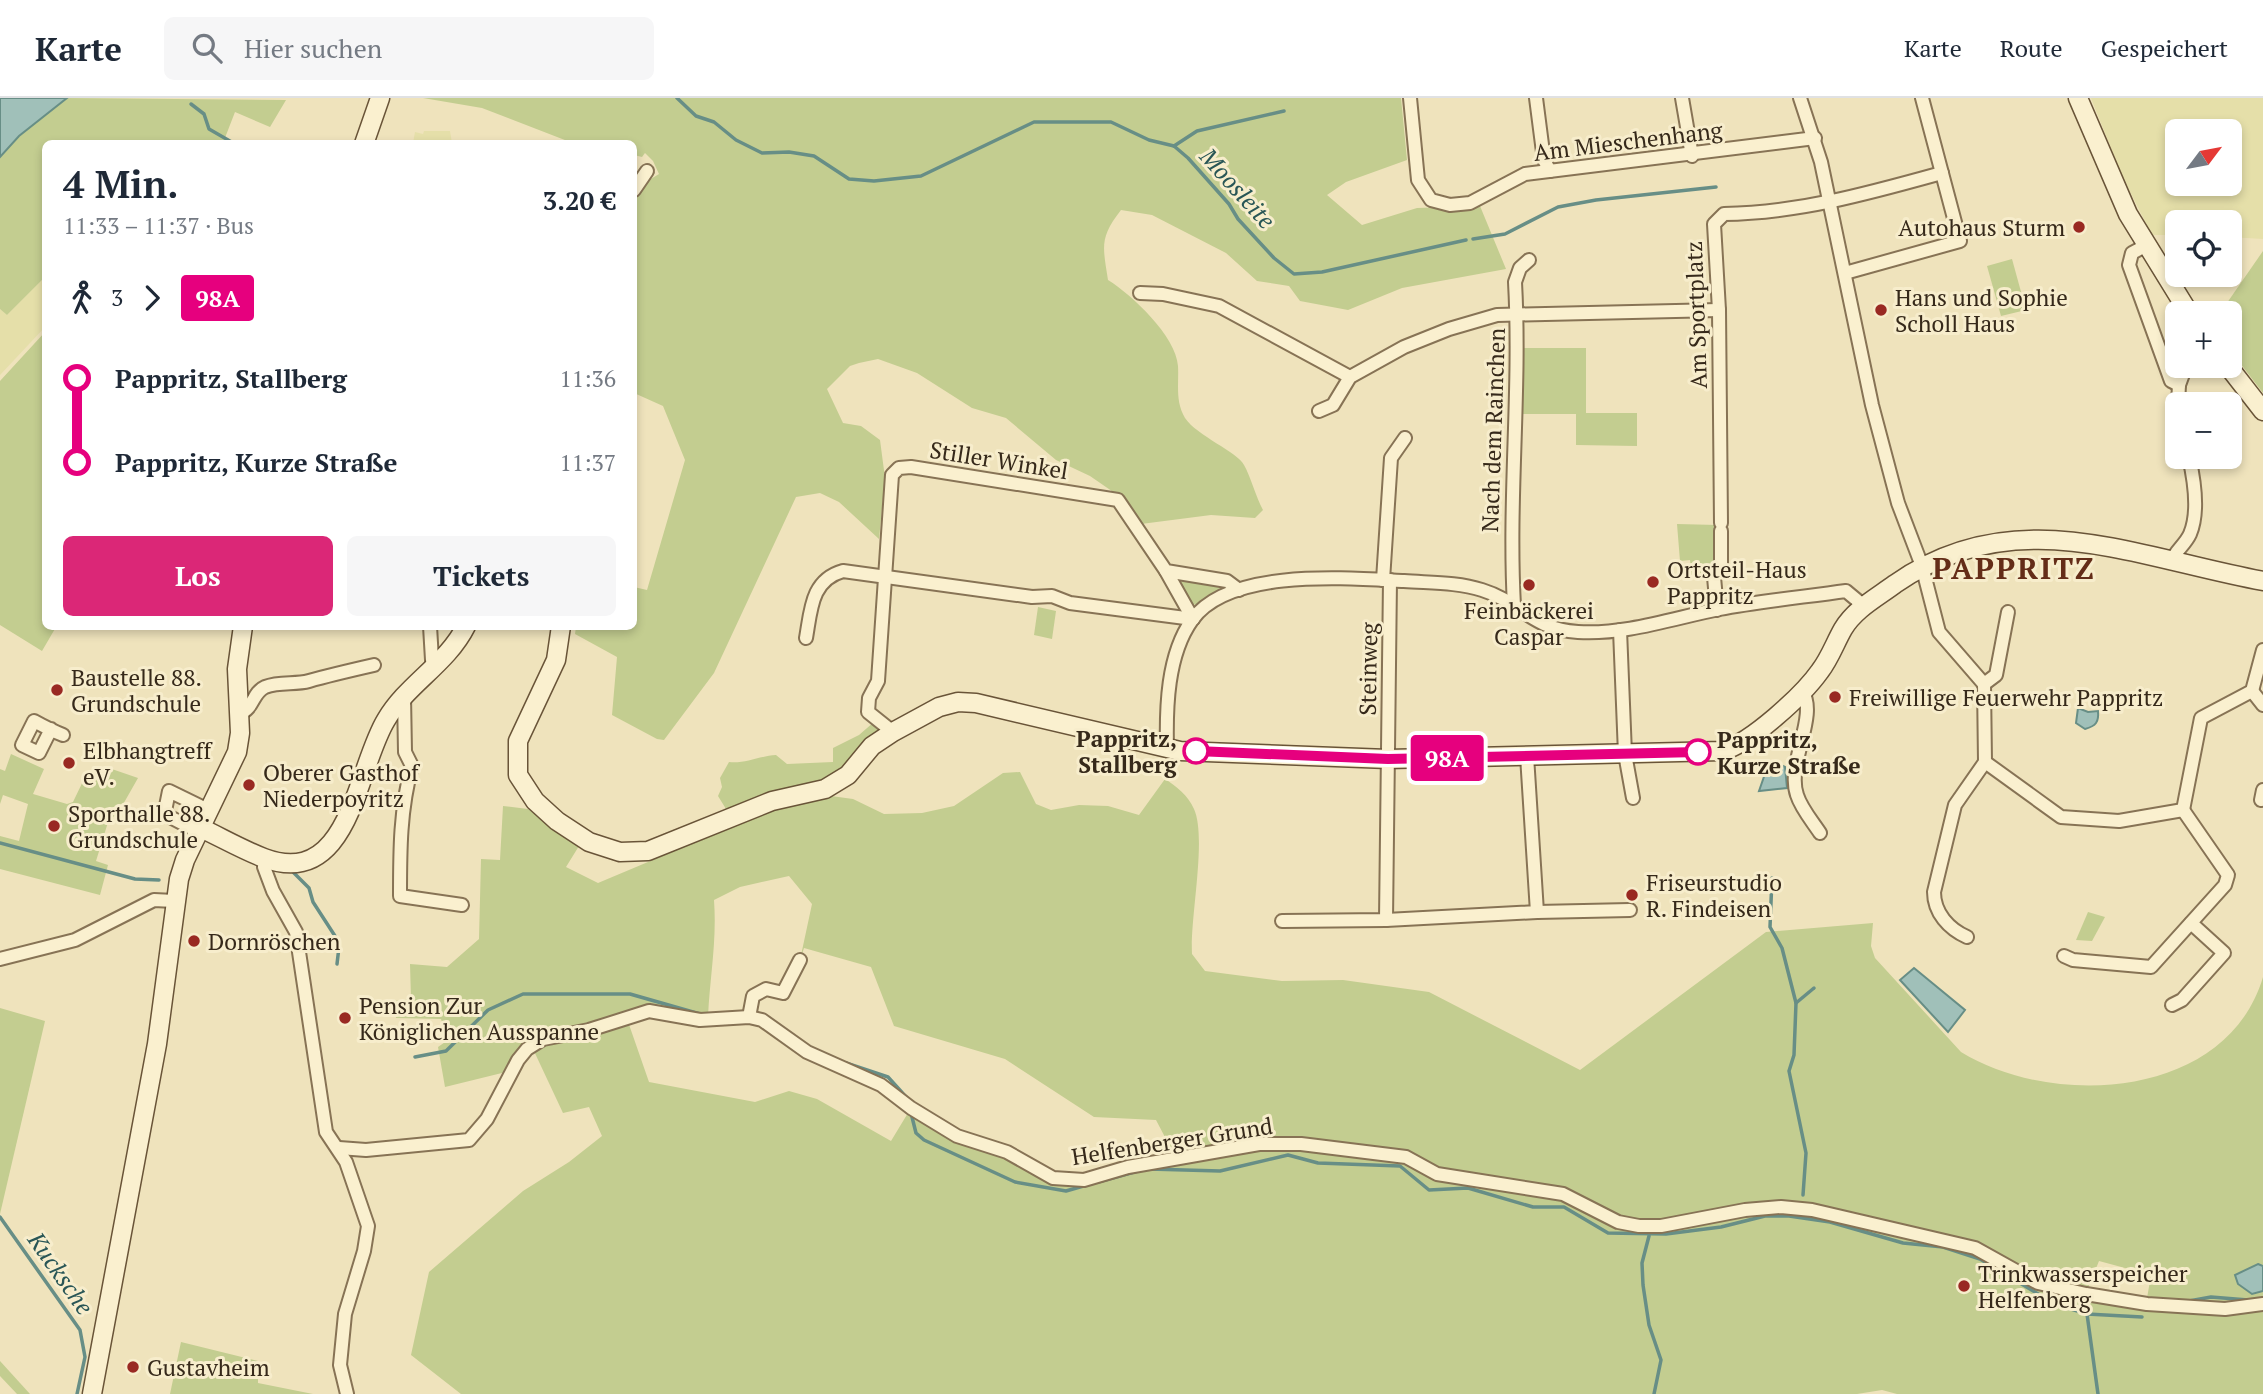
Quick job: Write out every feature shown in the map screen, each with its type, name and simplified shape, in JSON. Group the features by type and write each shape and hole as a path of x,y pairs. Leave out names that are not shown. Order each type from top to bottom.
{"street":[{"path":"365,140 380,98"},
{"name":"Am Mieschenhang","path":"1410,98 1418,180 1431,201 1450,205 1470,204 1516,177 1815,138"},
{"path":"1536,98 1544,160 1550,171"},
{"path":"1682,98 1692,156"},
{"path":"1800,98 1821,162 1883,455 1922,566 1939,632 1984,684 1985,762 1955,805 1934,892 1934,905 1953,931 1967,937"},
{"path":"1845,273 1960,241 1922,98"},
{"path":"2078,98 2112,181 2145,246 2181,301"},
{"path":"1795,141 1821,162"},
{"path":"637,186 647,172"},
{"path":"1828,203 1942,173"},
{"name":"Am Sportplatz","path":"1717,610 1714,577 1721,569 1721,527 1719,310 1714,224 1724,215 1753,214 1828,203"},
{"path":"2145,246 2132,253 2129,265 2171,381 2179,384"},
{"name":"Nach dem Rainchen","path":"1514,606 1510,535 1515,487 1516,275 1529,260"},
{"path":"1140,293 1219,306 1350,377"},
{"path":"1319,411 1333,405 1350,377 1404,347 1450,329 1517,313 1719,310"},
{"path":"2179,392 2181,378"},
{"path":"2237,378 2263,411"},
{"name":"Steinweg","path":"1386,920 1387,580 1391,458 1405,438"},
{"name":"Stiller Winkel","path":"886,575 892,475 899,468 911,467 1118,500 1166,571"},
{"path":"2171,562 2190,534 2192,524 2190,469"},
{"path":"560,630 556,660 518,741 518,775 525,790 565,827 606,849 633,853 648,851 700,832 772,801 836,784 848,775 872,746 893,732 939,707 965,702 1167,749 1388,759 1728,749 1746,739 1802,691 1823,668 1845,626 1864,606 1922,566 1947,554 1985,543 2029,539 2083,544 2263,581"},
{"path":"806,638 813,599 822,581 844,571 1032,597 1052,606 1070,603 1193,619"},
{"path":"1166,571 1227,581 1239,590"},
{"path":"1166,571 1193,619"},
{"path":"886,575 878,681 869,698 868,712 893,732"},
{"path":"1167,749 1173,659 1193,619 1212,601 1239,590 1334,577 1461,584 1486,591 1536,622 1555,629 1581,632 1620,630 1717,610 1846,592 1864,606"},
{"path":"885,593 896,587 901,578"},
{"path":"1984,684 1996,675 2008,612"},
{"path":"92,1394 101,1362 157,1044 174,901 185,860 237,752 237,669 242,630"},
{"path":"430,630 435,667"},
{"path":"210,811 169,791 165,811 170,817 265,859 291,863 306,861 334,842 345,826 376,736 404,696 457,643 464,630"},
{"path":"1620,630 1625,754 1633,798"},
{"path":"1985,762 2061,817 2119,821 2182,810 2186,806 2201,718 2252,691 2263,650"},
{"path":"239,714 249,709 257,692 267,687 290,681 306,682 374,665"},
{"path":"1802,691 1807,711 1795,781 1797,795 1819,833"},
{"path":"2252,691 2263,705"},
{"path":"404,696 403,735 405,752 412,766 405,792 400,837 400,896 463,905"},
{"path":"51,729 63,735"},
{"path":"1527,756 1537,912"},
{"path":"2064,956 2073,960 2151,967 2225,885 2228,875 2182,810"},
{"path":"265,859 264,867 273,891 296,932 327,1132 339,1148 368,1226 364,1251 345,1314 340,1365 346,1390"},
{"path":"0,959 18,957 75,940 154,900 174,901"},
{"path":"1282,921 1386,920 1630,910"},
{"path":"2172,1005 2182,1000 2224,953 2191,923"},
{"path":"748,1017 753,996 766,989 783,993 800,960"},
{"name":"Helfenberger Grund","path":"339,1148 366,1150 469,1140 480,1131 527,1049 543,1039 589,1030 649,1011 699,1020 748,1017 762,1020 807,1052 881,1085 901,1101 957,1136 1007,1152 1053,1178 1068,1181 1259,1144 1301,1144 1406,1157 1437,1174 1563,1194 1618,1222 1639,1226 1661,1226 1745,1210 1781,1207 1812,1210 1975,1248 2038,1283 2086,1294 2147,1304 2212,1308 2263,1304"}],"shaded area":[{"path":"2091,98 2263,98 2263,239 2242,238 2242,210 2165,210 2165,235 2152,235 2122,176"},
{"path":"424,131 450,131 452,140 414,140 415,132 423,134"},
{"path":"42,280 42,330 0,375 0,309 7,315"}],"green space":[{"path":"67,98 286,100 270,127 235,112 224,140 42,140 42,280 7,315 0,309 0,157 19,136"},
{"path":"423,98 1401,98 1407,160 1346,182 1327,195 1362,225 1417,208 1480,206 1506,269 1402,288 1348,310 1300,301 1289,286 1257,281 1226,253 1152,215 1121,210 1109,228 1104,243 1108,280 1151,317 1170,342 1178,366 1179,399 1185,418 1198,431 1240,460 1263,510 1255,518 1211,515 1141,524 1119,496 1090,476 1056,460 1006,418 972,408 917,373 878,359 850,366 827,389 843,423 861,426 880,440 885,478 879,539 839,502 820,493 796,497 714,673 664,740 657,739 612,715 617,657 575,634 576,630 637,630 637,588 647,590 685,460 663,406 637,394 637,191 641,185 659,174 653,161 645,153 642,157 637,156 637,140 565,140 482,108"},
{"path":"2263,251 2263,393 2242,366 2242,301 2228,301 2238,287 2242,287 2242,281"},
{"path":"2012,259 2026,310 2001,316 1987,266"},
{"path":"42,335 42,630 54,630 42,651 0,625 0,381"},
{"path":"1521,348 1586,348 1586,413 1637,413 1637,446 1576,445 1576,414 1521,414"},
{"path":"1677,524 1717,525 1717,563 1709,576 1692,578 1690,560 1680,561"},
{"path":"1176,575 1214,580 1229,588 1199,605 1190,604 1180,583 1177,583"},
{"path":"1038,607 1056,611 1052,639 1034,635"},
{"path":"874,722 885,730 836,777 726,809 718,796 722,787 720,778 729,762 776,755 787,764 833,762 833,748 859,735"},
{"path":"11,754 44,769 33,794 67,804 73,802 86,775 102,783 110,773 106,767 138,778 117,815 109,819 96,861 108,865 100,895 0,869 0,836 19,841 28,804 3,795 0,804 0,769 5,771"},
{"path":"1020,772 1036,804 1051,810 1079,805 1108,806 1139,815 1165,779 1181,791 1194,809 1198,822 1199,858 1192,954 1205,971 1282,981 1343,980 1429,992 1580,1070 1766,932 1873,923 1871,946 1875,958 1961,1052 1999,1070 2042,1081 2088,1085 2133,1082 2176,1069 2214,1048 2244,1018 2263,977 2263,1394 1897,1394 1882,1390 1857,1394 461,1394 411,1355 429,1272 523,1191 569,1162 602,1136 589,1107 563,1113 533,1049 506,1072 445,1087 438,1047 448,1040 441,1019 396,1018 394,1001 411,999 410,964 447,967 479,939 481,859 500,860 503,806 528,809 579,846 566,867 598,883 772,810 831,796 853,799 884,814 922,813 954,806 1003,773","holes":["789,876 812,904 800,960 804,948 871,967 894,1026 1005,1059 1094,1117 1156,1120 1177,1160 1068,1180 957,1136 911,1108 891,1141 817,1099 789,1091 755,1102 649,1082 625,1013 708,1017 714,944 714,900 740,887","2099,1261 2151,1275 2146,1304 2086,1293"]},
{"path":"2088,912 2105,917 2092,941 2076,940"},
{"path":"0,1008 45,1021 0,1214"},
{"path":"181,1342 258,1361 258,1383 313,1394 170,1394"},
{"path":"0,1361 30,1394 17,1394 0,1376"}],"water":[{"path":"0,98 67,98 19,136 0,157"},
{"path":"2078,708 2088,712 2098,711 2096,723 2085,729 2076,723"},
{"path":"1779,764 1785,767 1787,788 1759,791 1766,771"},
{"path":"1914,968 1965,1010 1948,1032 1900,980"},
{"path":"2258,1264 2263,1266 2263,1291 2252,1294 2238,1284 2235,1275"}],"waterway":[{"name":"Moosleite","path":"677,98 696,116 714,122 736,140 762,153 789,152 814,156 849,179 874,181 921,176 1034,122 1111,122 1149,140 1174,146 1188,158 1274,258 1294,274 1322,272 1466,240"},
{"path":"191,104 204,114 209,129 228,140"},
{"path":"1174,146 1197,131 1284,111"},
{"name":"Moosleite","path":"1473,239 1505,234 1558,207 1596,200 1716,187"},
{"path":"0,843 135,879 159,880"},
{"path":"291,870 309,888 313,902 335,936 339,947 337,964"},
{"path":"1772,878 1770,927 1782,948 1796,1003 1794,1055 1789,1071 1806,1153 1803,1195"},
{"path":"1796,1003 1814,988"},
{"path":"415,1057 446,1051 488,1010 523,994 630,994 700,1014"},
{"path":"846,1063 888,1077 907,1098"},
{"path":"911,1113 916,1133 924,1140 1015,1182 1066,1191 1087,1185"},
{"path":"1149,1169 1220,1171 1288,1155 1318,1163 1400,1166 1429,1190 1468,1188 1533,1207 1564,1207 1608,1233 1666,1234 1721,1227 1765,1216 1789,1216 1830,1222 1903,1243 1943,1247 1980,1259 2055,1304 2087,1314 2142,1317"},
{"path":"1098,1182 1138,1171"},
{"name":"Kucksche","path":"0,1217 80,1330 85,1357 77,1394"},
{"path":"1649,1236 1642,1263 1643,1285 1649,1325 1661,1360 1654,1394"},
{"path":"2189,1301 2211,1297 2248,1300"},
{"path":"2087,1314 2098,1394"}],"bus line":[{"name":"98A","path":"1196,751 1388,759 1698,752"}],"place":[{"name":"Autohaus Sturm","path":"2079,227"},
{"name":"Hans und Sophie Scholl Haus","path":"1881,310"},
{"name":"Ortsteil-Haus Pappritz","path":"1653,582"},
{"name":"Feinbäckerei Caspar","path":"1529,585"},
{"name":"Baustelle 88. Grundschule","path":"57,690"},
{"name":"Freiwillige Feuerwehr Pappritz","path":"1835,697"},
{"name":"Pappritz, Stallberg","path":"1196,751"},
{"name":"Pappritz, Kurze Straße","path":"1698,752"},
{"name":"Elbhangtreff eV.","path":"69,763"},
{"name":"Oberer Gasthof Niederpoyritz","path":"249,785"},
{"name":"Sporthalle 88. Grundschule","path":"54,826"},
{"name":"Friseurstudio R. Findeisen","path":"1632,895"},
{"name":"Dornröschen","path":"194,941"},
{"name":"Pension Zur Königlichen Ausspanne","path":"345,1018"},
{"name":"Trinkwasserspeicher Helfenberg","path":"1964,1286"},
{"name":"Gustavheim","path":"133,1367"}],"district":[{"name":"PAPPRITZ","path":"2014,568"}]}
